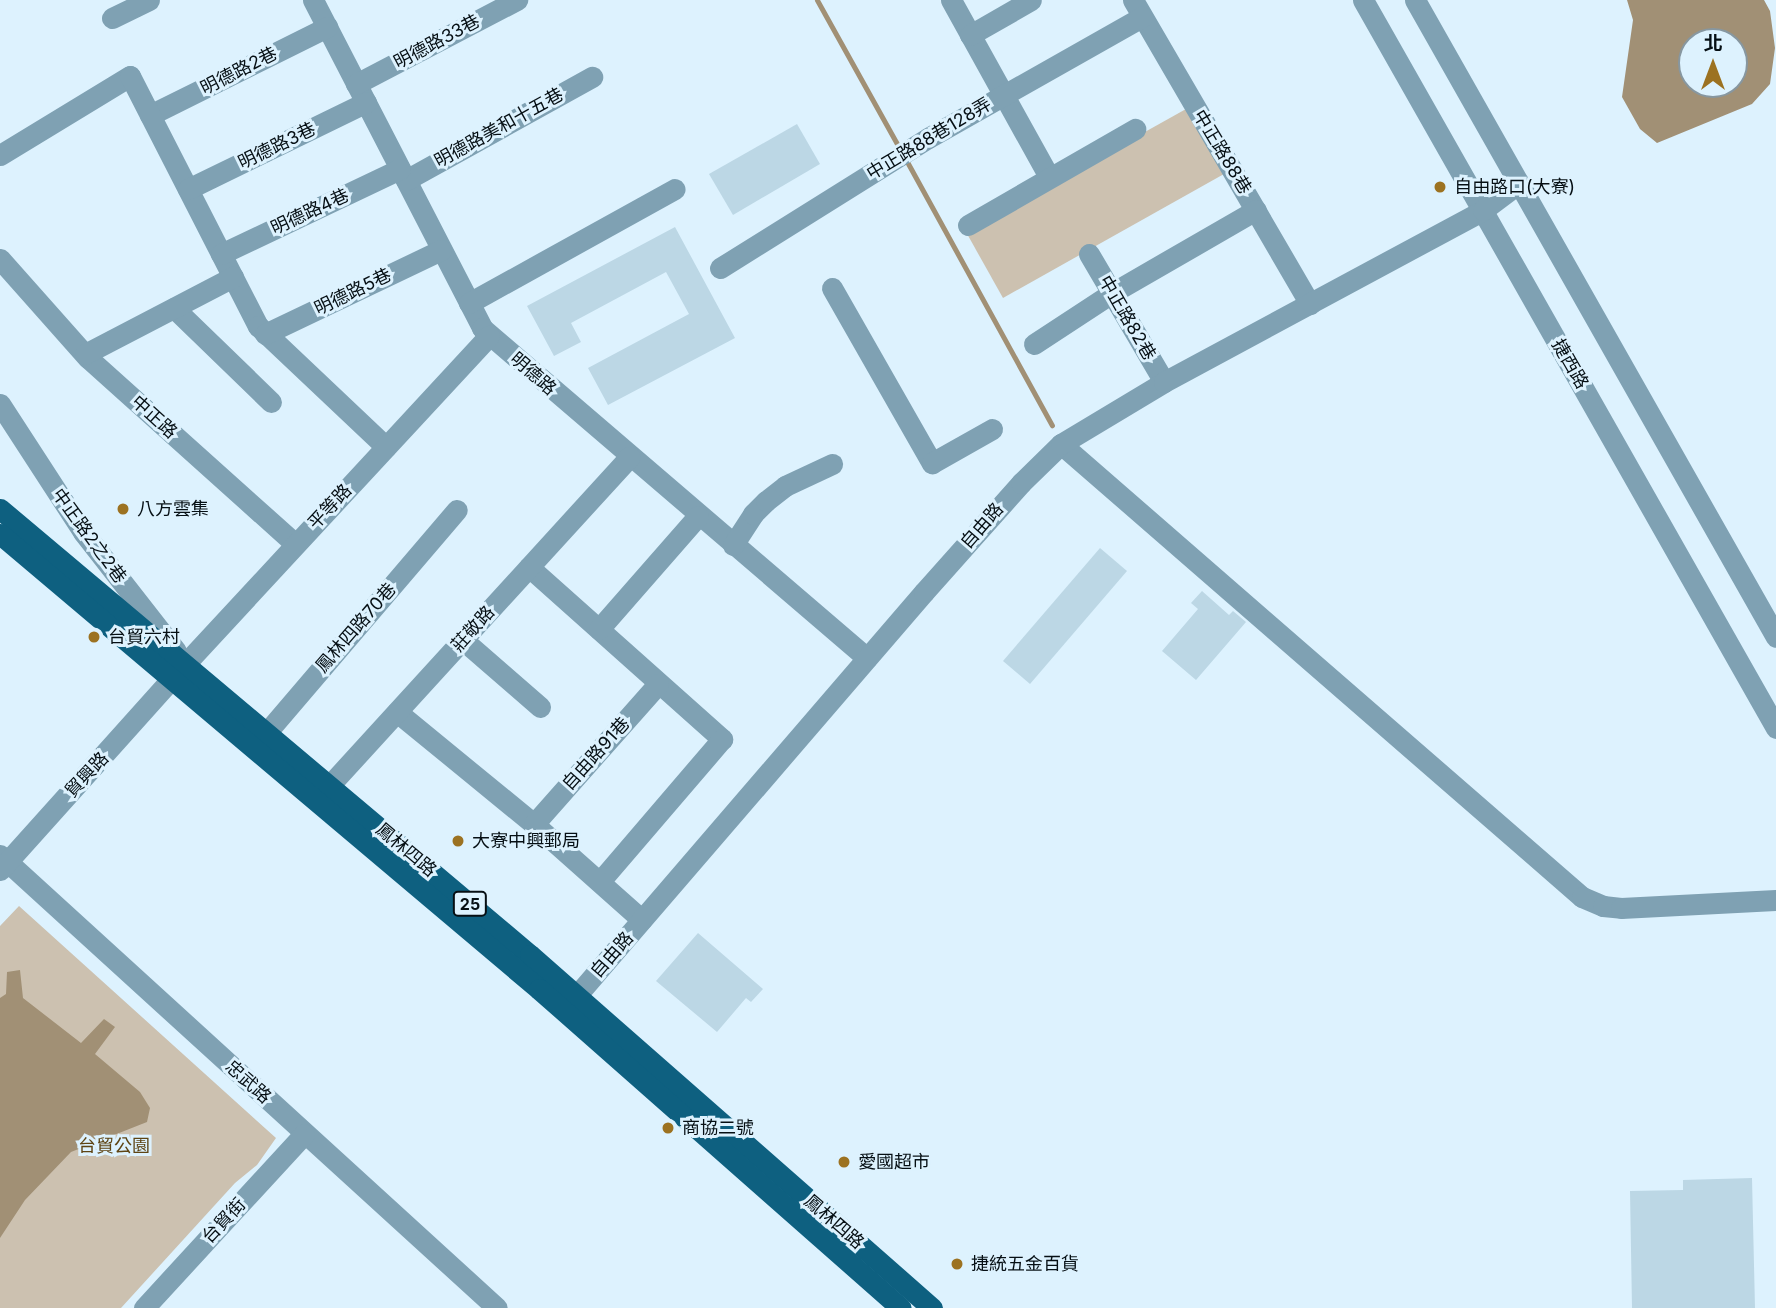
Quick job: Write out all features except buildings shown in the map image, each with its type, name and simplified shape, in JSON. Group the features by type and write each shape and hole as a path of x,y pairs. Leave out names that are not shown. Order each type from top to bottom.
{"main road":[{"name":"鳳林四路","path":"0,509 179,671"},
{"name":"鳳林四路","path":"0,534 179,671 261,739 933,1308"},
{"name":"鳳林四路","path":"570,1003 901,1308"}],"street":[{"path":"112,18 149,0"},
{"name":"明德路","path":"313,0 441,250 489,336 867,658"},
{"name":"明德路33巷","path":"361,93 517,0"},
{"path":"951,0 1049,177"},
{"path":"970,35 1031,0"},
{"name":"捷西路","path":"1363,0 1776,728"},
{"path":"1415,0 1776,637"},
{"name":"中正路88巷128弄","path":"720,268 928,138 1003,95 1137,8"},
{"name":"中正路88巷","path":"1137,8 1310,304"},
{"name":"明德路2巷","path":"150,115 327,27"},
{"path":"0,155 130,76 265,334 386,447"},
{"name":"明德路美和十五巷","path":"403,175 592,77"},
{"name":"明德路3巷","path":"188,189 361,93"},
{"path":"968,225 1135,128"},
{"name":"明德路4巷","path":"221,254 403,175"},
{"name":"自由路","path":"570,1003 1021,482 1061,444 1164,382 1483,210 1519,183"},
{"path":"469,303 675,189"},
{"path":"1034,344 1112,293 1256,210"},
{"name":"明德路5巷","path":"265,334 441,250"},
{"name":"中正路82巷","path":"1090,254 1164,382"},
{"name":"中正路","path":"0,259 85,355 295,544"},
{"path":"85,355 233,277"},
{"path":"832,288 932,463 992,429"},
{"path":"174,308 271,402"},
{"name":"平等路","path":"179,671 489,336"},
{"name":"中正路2之2巷","path":"0,404 83,532 179,671"},
{"path":"1061,444 1581,897 1603,906 1621,908 1776,900"},
{"name":"莊敬路","path":"324,793 629,457"},
{"path":"733,545 753,514 766,501 785,486 832,464"},
{"name":"鳳林四路70巷","path":"261,739 457,510"},
{"path":"599,629 698,516"},
{"path":"529,567 722,740 601,880"},
{"path":"463,640 540,707"},
{"name":"貿興路","path":"3,862 179,671"},
{"name":"自由路91巷","path":"534,824 659,684"},
{"path":"397,712 601,880 642,920"},
{"name":"忠武路","path":"3,862 497,1308"},
{"name":"台貿街","path":"144,1308 304,1134"}],"green space":[{"path":"1186,109 1224,174 1003,298 966,232"},
{"name":"台貿公園","path":"19,906 276,1138 257,1165 235,1183 121,1308 0,1308 0,926"}],"shaded area":[{"path":"1627,0 1764,0 1770,11 1775,48 1770,84 1752,104 1657,143 1640,129 1622,97 1633,20"},
{"path":"20,970 23,998 81,1043 104,1019 115,1027 95,1054 140,1092 150,1108 147,1122 71,1152 25,1200 0,1238 0,998 6,994 7,972"}],"waterway":[{"path":"817,0 900,149"},
{"path":"905,158 1052,425"}],"place":[{"name":"自由路口(大寮)","path":"1440,187"},
{"name":"八方雲集","path":"123,509"},
{"name":"台貿六村","path":"94,637"},
{"name":"大寮中興郵局","path":"458,841"},
{"name":"商協二號","path":"668,1128"},
{"name":"愛國超市","path":"844,1162"},
{"name":"捷統五金百貨","path":"957,1264"}]}
